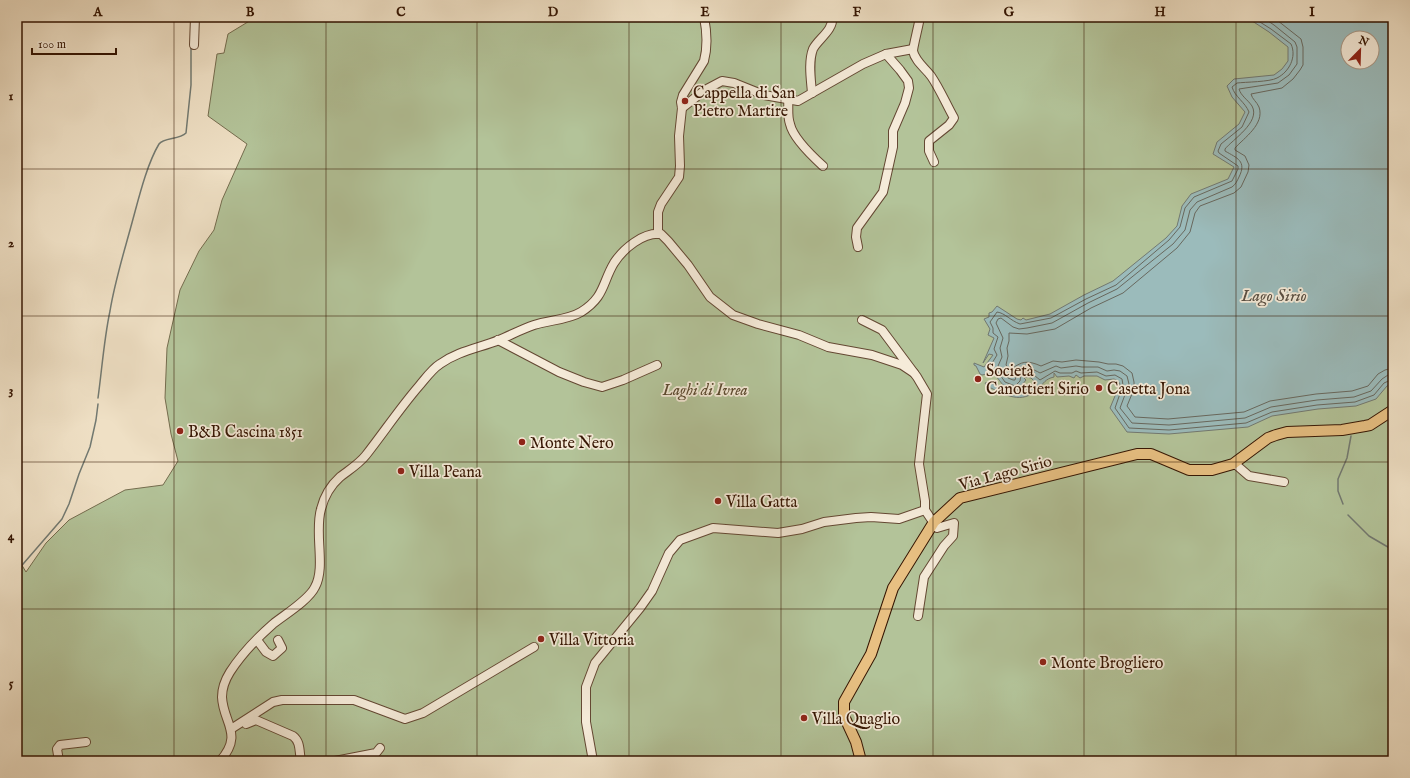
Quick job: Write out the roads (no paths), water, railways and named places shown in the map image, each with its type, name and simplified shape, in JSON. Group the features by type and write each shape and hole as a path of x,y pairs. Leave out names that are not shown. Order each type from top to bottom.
{"main road":[{"name":"Via Lago Sirio","path":"861,761 856,742 844,716 844,702 871,654 893,588 934,522 960,498 1137,454 1151,454 1189,470 1212,470 1222,468 1234,463 1268,438 1276,435 1287,432 1342,430 1370,425 1393,410"}],"street":[{"path":"194,45 195,17"},
{"path":"658,234 658,212 661,204 679,177 679,136 682,108 680,105 682,97 704,61 707,34 704,17"},
{"path":"812,93 811,60 814,48 827,32 833,20 832,17"},
{"path":"919,18 913,49 915,56 937,85 954,118 949,125 929,140 929,151 934,162"},
{"path":"682,108 705,90 722,81 734,83 764,95 798,101 850,71 886,54 913,49"},
{"path":"858,247 856,237 857,228 883,192 893,147 893,131 906,103 909,88 908,82 900,70 886,54"},
{"path":"788,99 790,126 804,146 823,166"},
{"path":"220,761 230,745 231,730 222,700 224,684 233,668 257,640 316,587 319,570 318,521 321,506 332,486 339,478 358,464 366,455 396,413 438,365 455,355 498,340 533,325 580,312 596,300 602,291 614,263 625,251 643,237 658,234 668,241 710,297 733,315 758,324 799,335 828,347 872,355 902,366 914,373"},
{"path":"862,320 882,330 914,373 928,396 919,464 925,510 927,516 934,522 937,528 954,523 953,536 944,546 924,577 918,616"},
{"path":"498,340 559,372 584,382 602,387 623,380 657,365"},
{"path":"1234,463 1249,476 1284,482"},
{"path":"593,761 586,722 586,687 594,663 640,608 652,591 669,553 680,540 713,528 778,533 802,529 824,522 856,518 871,517 899,519 925,510"},
{"path":"257,640 266,652 273,656 282,648 278,640"},
{"path":"231,730 273,702 282,700 354,700 368,704 398,718 407,719 423,713 534,647"},
{"path":"231,730 256,720 289,734 298,741 301,761"},
{"path":"59,761 57,749 60,745 86,742"},
{"path":"335,761 376,753 380,748"}],"water":[{"name":"Lago Sirio","path":"1246,17 1393,17 1393,382 1387,386 1376,399 1356,406 1318,409 1272,416 1248,427 1169,434 1127,432 1110,408 1120,384 1114,379 1105,380 1097,376 1084,376 1080,378 1076,375 1074,378 1069,376 1057,377 1054,373 1054,377 1047,380 1032,394 1026,397 1013,397 1000,393 987,386 985,383 990,382 1006,392 1020,393 1028,389 1035,382 1031,378 1026,377 1024,378 1026,380 1018,390 1008,388 992,373 980,374 974,365 974,363 984,367 993,355 989,354 983,363 994,338 988,335 990,329 984,319 989,317 989,313 992,312 997,306 1021,320 1023,318 1026,320 1050,314 1113,281 1166,238 1177,226 1182,206 1191,194 1228,179 1234,167 1213,154 1217,142 1239,124 1245,112 1232,97 1227,86 1234,79 1274,75 1282,69 1288,61 1288,47"}],"waterway":[{"path":"98,398 106,332 112,299 144,181 159,144 164,140 180,137 186,133 191,85 191,47"},
{"path":"17,571 62,519 90,447 98,404"},
{"path":"1343,504 1338,491 1338,479 1347,458 1351,436"},
{"path":"1348,515 1369,536 1393,550"}],"place":[{"name":"Cappella di San Pietro Martire","path":"685,101"},
{"name":"Società Canottieri Sirio","path":"978,379"},
{"name":"Casetta Jona","path":"1099,388"},
{"name":"B&B Cascina 1851","path":"180,431"},
{"name":"Monte Nero","path":"522,442"},
{"name":"Villa Peana","path":"401,471"},
{"name":"Villa Gatta","path":"718,501"},
{"name":"Villa Vittoria","path":"541,639"},
{"name":"Monte Brogliero","path":"1043,662"},
{"name":"Villa Quaglio","path":"804,718"}],"park label":[{"name":"Laghi di Ivrea","path":"705,389"}]}
